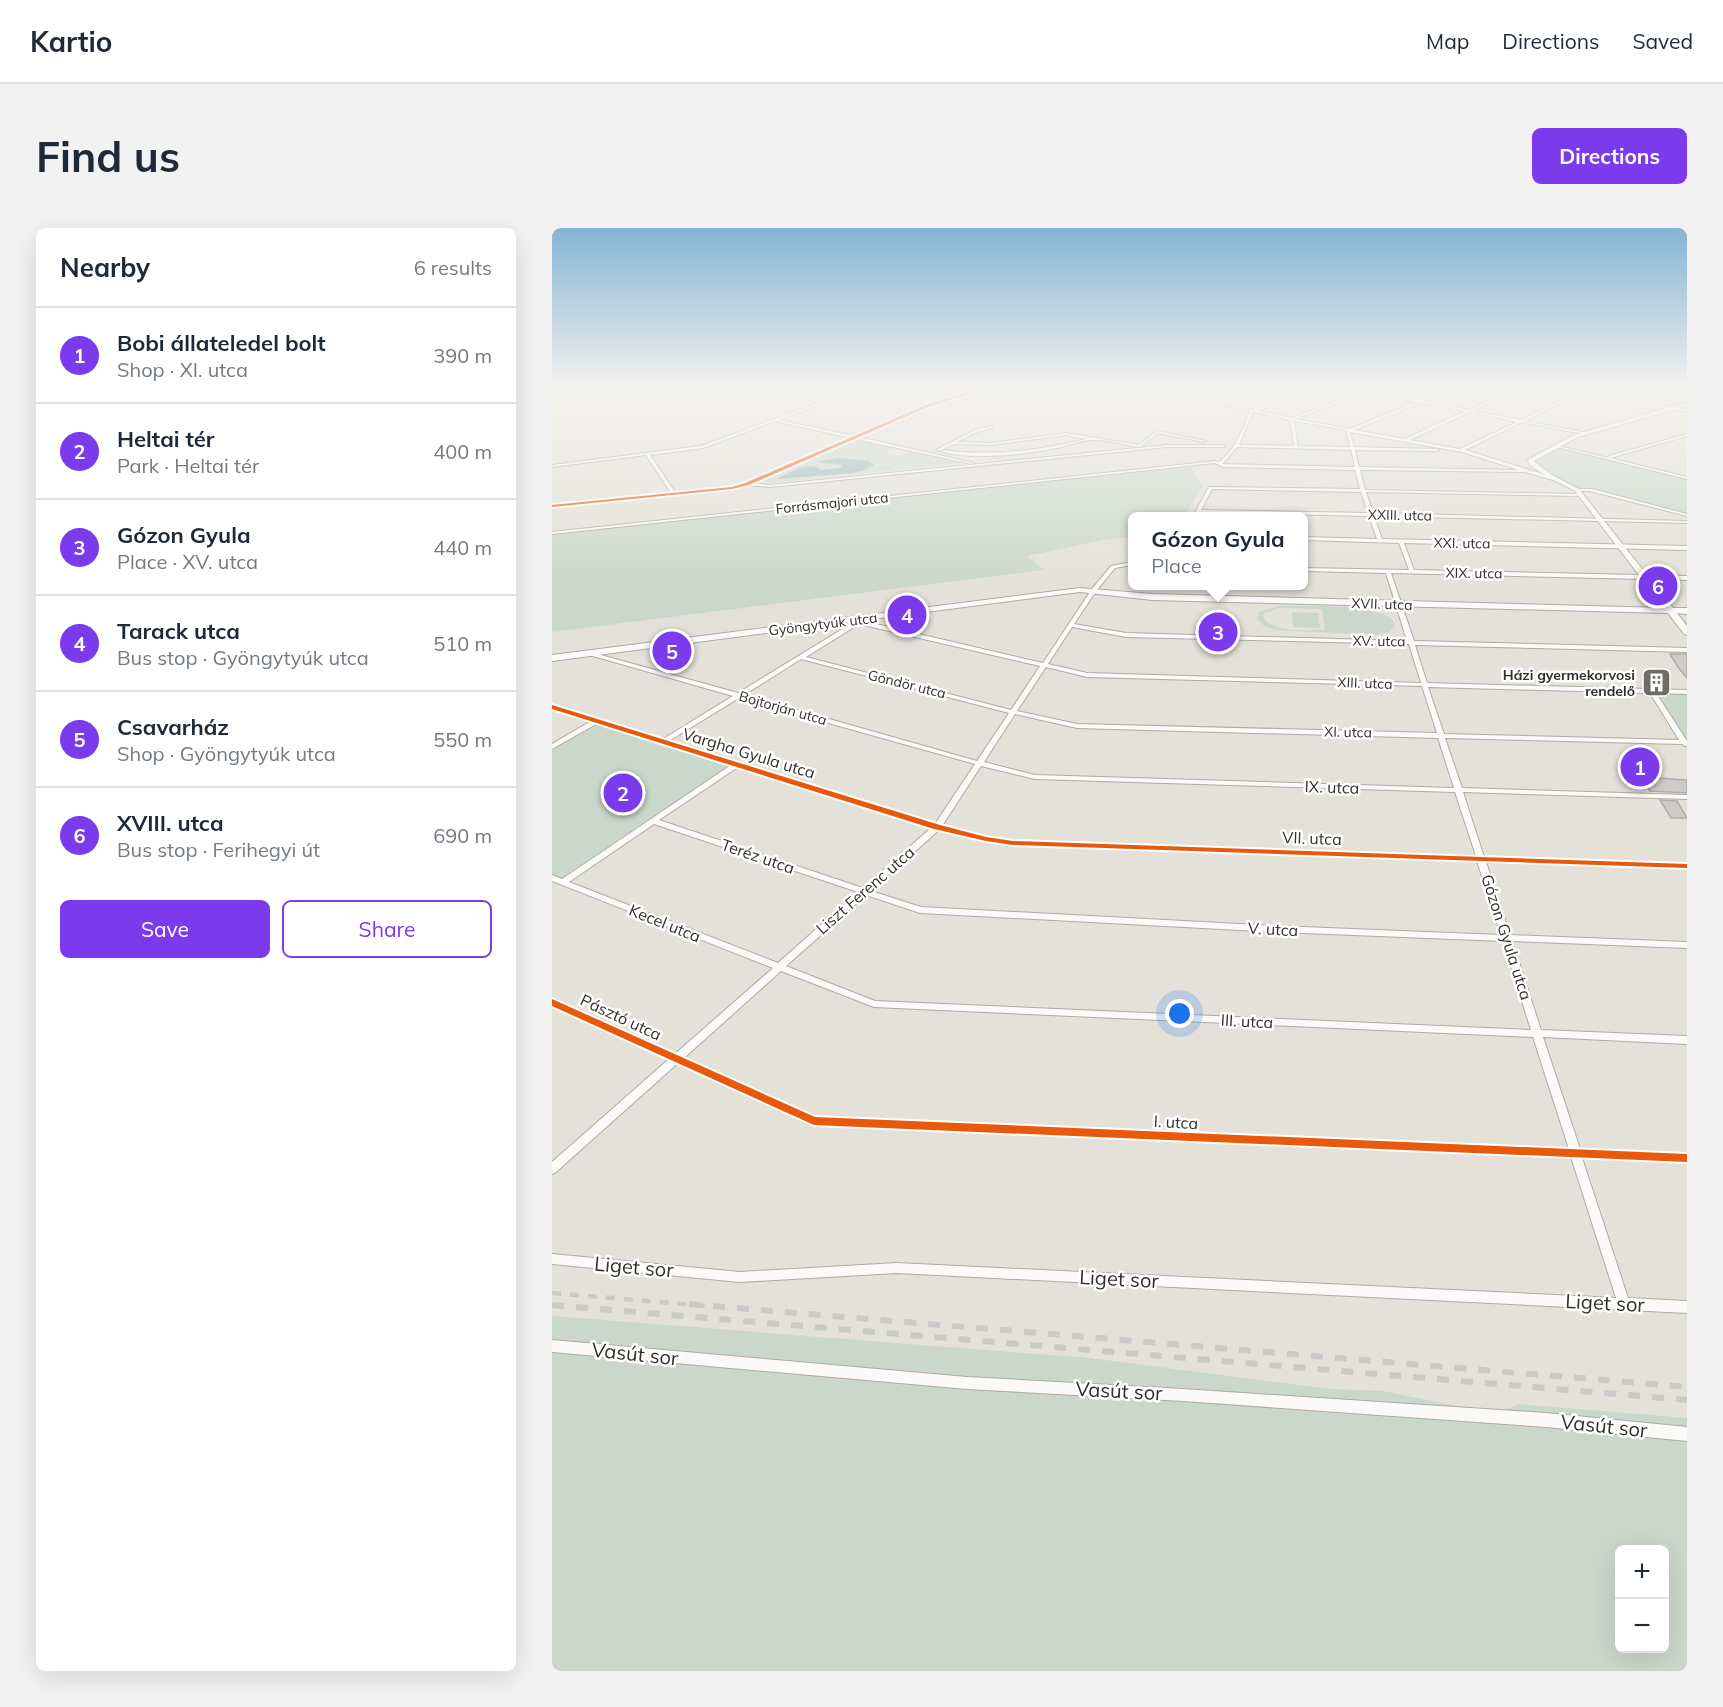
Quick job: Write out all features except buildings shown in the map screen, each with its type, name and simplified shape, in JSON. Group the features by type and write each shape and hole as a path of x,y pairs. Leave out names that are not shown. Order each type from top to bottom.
{"street":[{"path":"552,466 652,454"},
{"path":"747,484 813,454"},
{"path":"935,454 976,465"},
{"path":"552,506 747,484 770,486 1074,454"},
{"path":"1220,463 1230,454"},
{"path":"1354,454 1380,541"},
{"path":"1473,454 1560,481"},
{"path":"1516,468 1540,454"},
{"path":"1592,454 1687,478"},
{"path":"1608,458 1621,454"},
{"path":"648,455 674,494"},
{"path":"1530,460 1532,464 1580,492 1687,632"},
{"name":"Forrásmajori utca","path":"552,533 1220,463 1223,466 1523,471"},
{"path":"1671,474 1687,469"},
{"path":"1199,511 1211,488 1364,491 1580,492 1590,490 1686,514"},
{"name":"XXIII. utca","path":"1199,511 1257,512"},
{"name":"XXIII. utca","path":"1308,513 1687,522"},
{"name":"XXI. utca","path":"1308,539 1687,548"},
{"path":"1401,542 1412,572"},
{"name":"Liszt Ferenc utca","path":"553,1168 937,827 1094,590 1113,567 1128,564"},
{"name":"XIX. utca","path":"1308,569 1687,578"},
{"name":"Gózon Gyula utca","path":"1388,571 1539,1034 1624,1304"},
{"name":"XVII. utca","path":"1094,590 1152,597 1687,611"},
{"name":"Gyöngytyúk utca","path":"552,658 1094,590"},
{"path":"663,742 860,621"},
{"name":"XIII. utca","path":"860,621 1087,675 1687,692"},
{"name":"XV. utca","path":"1071,625 1126,635 1687,650"},
{"name":"Bojtorján utca","path":"588,654 978,763"},
{"name":"Göndör utca","path":"800,657 1013,712"},
{"path":"1651,690 1685,744"},
{"name":"Vargha Gyula utca","path":"552,707 937,827"},
{"name":"XI. utca","path":"1013,712 1077,726 1442,735 1685,744"},
{"path":"552,747 597,721"},
{"name":"IX. utca","path":"978,763 1047,777 1687,797"},
{"path":"563,882 736,765"},
{"name":"Teréz utca","path":"653,821 863,891"},
{"name":"VII. utca","path":"937,827 1014,843 1687,866"},
{"name":"Kecel utca","path":"552,878 778,968"},
{"name":"V. utca","path":"863,891 920,910 1508,939 1687,945"},
{"name":"III. utca","path":"778,968 874,1004 1687,1040"},
{"name":"Pásztó utca","path":"552,1002 677,1059"},
{"name":"I. utca","path":"677,1059 814,1121 1687,1158"},
{"name":"Liget sor","path":"552,1259 741,1277 897,1268 1687,1307"},
{"name":"Vasút sor","path":"552,1346 967,1383 1207,1396 1546,1420 1687,1434"}],"green space":[{"path":"823,454 921,454 960,463 771,483 763,481"},
{"path":"1542,454 1589,454 1687,478 1687,513 1684,515 1574,487 1531,462"},
{"path":"1190,467 1203,486 1187,512 1128,512 1128,537 1103,540 1027,556 1044,570 552,632 552,532"},
{"path":"1278,606 1360,608 1389,617 1395,624 1390,632 1377,635 1276,630 1264,626 1257,619 1259,612","holes":["1278,608 1322,609 1325,630 1282,628 1267,622 1263,616 1264,613"]},
{"path":"1292,612 1318,613 1320,628 1293,627"},
{"path":"1651,690 1687,692 1687,746 1683,740"},
{"path":"597,721 736,765 563,882 552,878 552,747"},
{"path":"552,1316 1090,1358 1331,1389 1383,1391 1461,1407 1505,1410 1519,1404 1687,1418 1687,1671 552,1671"}],"water":[{"path":"840,458 869,461 874,465 851,473 777,479 811,466 821,470 841,468 842,465 815,462"}],"railway":[{"path":"552,1293 707,1306"},
{"path":"689,1304 1687,1387"},
{"path":"562,1306 552,1305 1687,1400"}],"cycle path":[{"path":"552,506 732,488 747,484 815,454"},
{"path":"552,707 937,827 1013,843 1687,866"},
{"path":"552,1002 814,1121 1687,1158"}],"place":[{"name":"XVIII. utca","path":"1658,586"},
{"name":"Tarack utca","path":"907,615"},
{"name":"Gózon Gyula","path":"1218,632"},
{"name":"Csavarház","path":"672,651"},
{"name":"Házi gyermekorvosi rendelő","path":"1656,683"},
{"name":"Bobi állateledel bolt","path":"1640,767"},
{"name":"Heltai tér","path":"623,793"}]}
